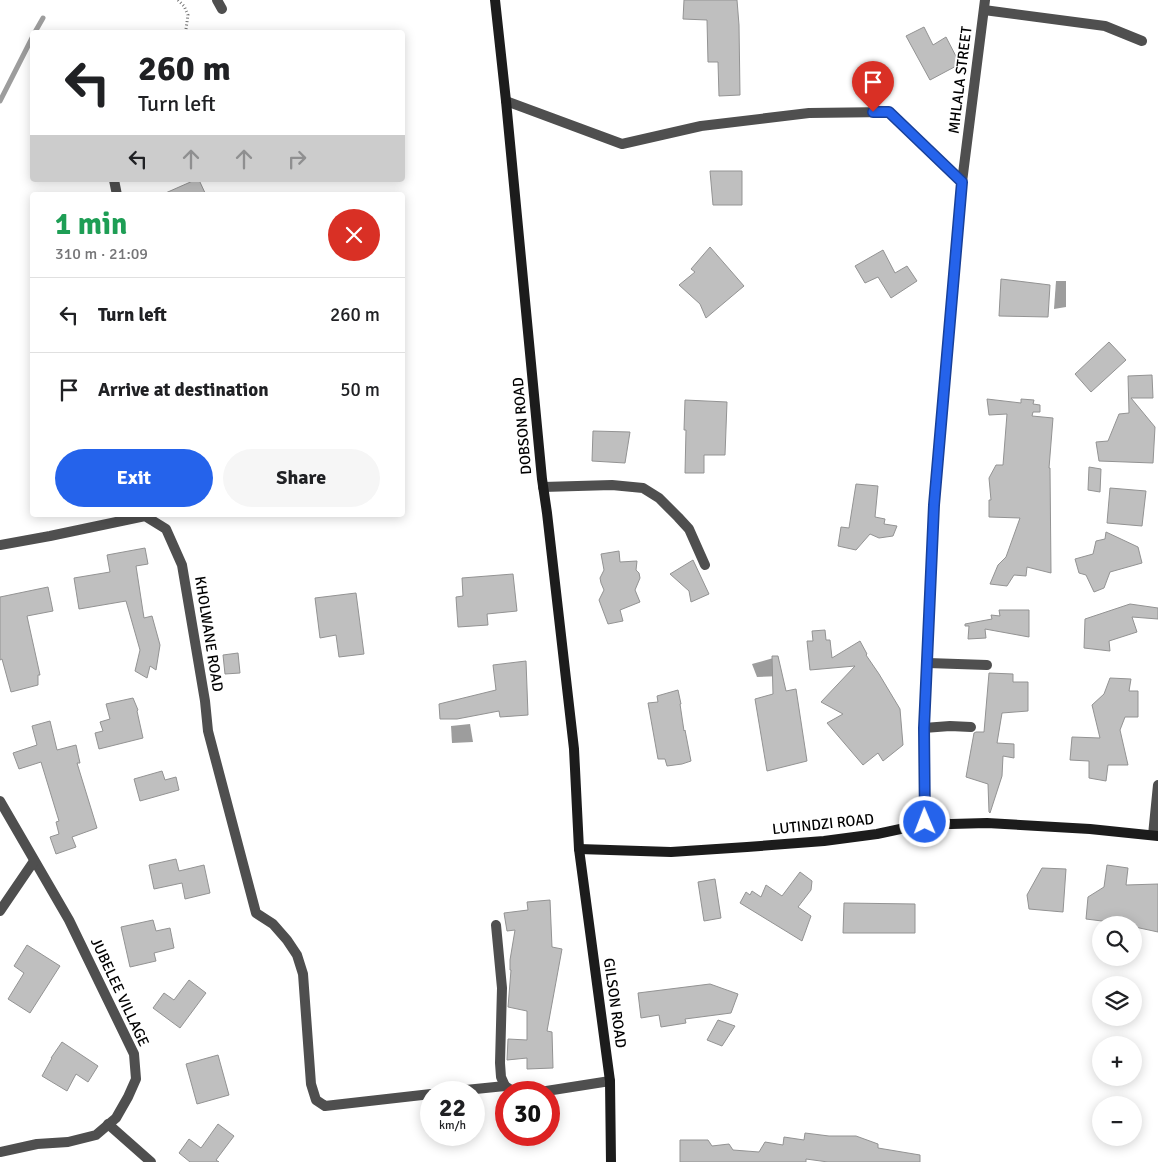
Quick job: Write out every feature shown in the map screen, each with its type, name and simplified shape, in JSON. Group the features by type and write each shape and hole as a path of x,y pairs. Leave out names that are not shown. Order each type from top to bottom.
{"street":[{"name":"DOBSON ROAD","path":"495,0 543,487 574,749 579,849"},
{"path":"984,5 1105,26 1142,41"},
{"name":"MHLALA STREET","path":"925,822 924,728 934,505 962,182 984,5"},
{"path":"506,100 622,144 701,126 809,113 889,112 962,182"},
{"path":"543,487 612,485 643,488 659,498 689,529 705,565"},
{"name":"KHOLWANE ROAD","path":"0,545 136,517"},
{"name":"KHOLWANE ROAD","path":"148,517 166,529 182,565 205,701 208,731 256,913 273,924 287,940 297,955 303,974 311,1084 316,1100 325,1106 420,1095"},
{"path":"928,663 987,664"},
{"path":"924,728 971,727"},
{"path":"1155,836 1158,785"},
{"name":"JUBELEE VILLAGE","path":"0,801 69,920 134,1054 136,1079 116,1118 96,1135 68,1142 37,1144 0,1152"},
{"name":"LUTINDZI ROAD","path":"579,849 671,852 747,847 877,834 925,822 952,824 987,823 1090,829 1155,836"},
{"name":"GILSON ROAD","path":"579,849 610,1081 611,1162"},
{"path":"0,911 34,861"},
{"path":"496,925 502,988 500,1063 503,1081"},
{"path":"560,1089 610,1081"},
{"path":"108,1124 151,1162"}],"path":[{"path":"178,0 188,14 186,29"}],"shaded area":[{"path":"1056,281 1066,281 1066,307 1054,309"},
{"path":"777,657 782,676 757,677 752,664"},
{"path":"470,724 473,742 452,743 451,726"}],"building":[{"path":"684,0 737,0 740,95 719,96 718,62 708,62 707,20 683,19"},
{"path":"924,27 933,45 946,37 960,64 930,80 906,36"},
{"path":"710,171 742,171 742,205 713,205"},
{"path":"190,182 200,182 205,192 168,192"},
{"path":"710,247 744,286 706,318 700,304 679,285 695,272 691,269"},
{"path":"883,250 895,273 907,266 917,281 891,298 878,277 865,283 855,266"},
{"path":"1001,279 1050,285 1048,317 999,316"},
{"path":"1109,342 1126,360 1091,392 1075,374"},
{"path":"1152,375 1153,398 1131,398 1155,427 1153,463 1099,461 1096,442 1108,441 1119,414 1129,413 1128,376"},
{"path":"987,399 1021,403 1021,399 1034,400 1033,404 1040,405 1040,412 1033,412 1032,416 1053,418 1049,468 1051,573 1027,567 1026,576 1014,575 1007,586 990,584 998,565 1006,557 1020,518 989,517 989,500 991,500 989,478 996,465 1003,465 1007,414 989,415"},
{"path":"685,400 727,402 725,455 704,455 704,473 685,473"},
{"path":"593,431 630,432 625,463 592,461"},
{"path":"1089,467 1101,469 1100,492 1088,490"},
{"path":"856,484 878,486 875,517 885,519 884,524 897,526 893,536 879,538 870,534 856,550 838,546 841,527 849,528"},
{"path":"1110,488 1146,491 1142,526 1107,523"},
{"path":"1106,532 1138,547 1142,563 1110,572 1104,588 1094,592 1086,575 1079,573 1075,559 1093,554 1096,541 1105,539"},
{"path":"145,548 148,564 136,566 144,618 152,616 160,645 156,670 150,666 147,678 135,671 140,650 126,601 79,609 74,578 110,572 107,555"},
{"path":"619,551 620,562 637,561 636,570 640,578 635,590 640,602 620,610 623,621 608,624 599,600 604,590 600,578 604,570 601,554"},
{"path":"693,560 709,594 691,602 689,591 670,574"},
{"path":"513,574 517,611 487,614 488,625 458,627 456,597 463,596 462,578"},
{"path":"48,587 53,611 27,616 40,675 38,675 38,685 11,692 2,659 0,660 0,597"},
{"path":"356,593 364,654 339,657 336,635 320,638 315,598"},
{"path":"1130,604 1158,608 1158,619 1132,617 1137,632 1109,641 1110,651 1084,648 1085,619"},
{"path":"999,610 1029,610 1029,637 985,629 986,638 968,639 969,626 965,626 965,624 992,619 991,615 1000,616"},
{"path":"825,630 826,640 830,640 832,658 860,641 866,655 900,709 903,745 883,761 878,753 863,765 827,723 843,714 821,702 855,666 810,670 807,641 813,641 812,631"},
{"path":"238,653 240,673 225,674 223,655"},
{"path":"772,656 778,656 786,691 796,689 807,761 767,771 755,699 773,694"},
{"path":"526,661 528,715 500,717 499,711 457,719 440,719 439,704 496,690 493,665"},
{"path":"989,673 1013,674 1013,682 1028,682 1028,711 1002,713 997,743 1014,744 1014,758 1003,756 1002,776 990,813 988,784 966,777 974,733 984,732"},
{"path":"1110,678 1131,679 1129,691 1138,691 1138,717 1125,717 1120,730 1128,765 1108,765 1106,781 1089,778 1089,761 1070,760 1072,737 1100,738 1092,705 1104,694"},
{"path":"678,690 691,761 667,766 665,759 658,759 648,703 658,702 657,696"},
{"path":"133,698 138,710 143,738 99,749 95,733 103,731 100,722 110,719 106,704"},
{"path":"50,721 57,750 76,745 80,763 77,763 97,828 72,837 76,847 56,854 50,837 59,834 56,822 59,821 41,762 19,769 13,753 37,745 32,726"},
{"path":"162,771 165,780 176,777 179,790 140,801 134,779"},
{"path":"176,859 179,871 204,865 210,893 185,899 182,883 154,889 149,865"},
{"path":"1107,865 1128,868 1126,885 1158,884 1158,932 1142,929 1142,916 1092,916 1092,920 1086,919 1088,897 1104,887"},
{"path":"1042,868 1066,869 1063,912 1029,909 1027,895"},
{"path":"800,872 812,881 811,890 798,907 811,916 802,941 740,903 746,892 750,895 752,891 761,897 766,885 782,896"},
{"path":"715,879 721,918 704,921 698,882"},
{"path":"550,900 552,947 562,949 547,1031 552,1032 553,1068 527,1069 527,1058 507,1060 508,1039 527,1040 527,1011 508,1007 510,960 515,930 507,931 504,913 528,910 527,902"},
{"path":"844,903 915,904 915,933 843,933"},
{"path":"153,920 156,931 170,928 174,948 154,953 156,961 130,967 121,927"},
{"path":"27,945 60,966 30,1013 8,999 24,973 14,966"},
{"path":"189,980 206,993 180,1028 153,1008 164,993 174,1000"},
{"path":"710,984 738,994 731,1013 685,1019 686,1023 661,1027 659,1015 641,1018 638,993"},
{"path":"718,1020 735,1026 722,1046 707,1040"},
{"path":"62,1042 98,1066 88,1082 76,1074 67,1091 42,1076"},
{"path":"218,1055 229,1095 197,1104 186,1064"},
{"path":"218,1124 234,1136 216,1160 219,1162 190,1162 179,1153 189,1139 201,1148"},
{"path":"805,1133 829,1136 856,1136 878,1144 878,1148 920,1155 920,1162 828,1162 806,1159 806,1162 680,1162 680,1140 708,1140 712,1146 729,1144 733,1150 759,1152 765,1142 783,1145 784,1137 804,1140"}],"waterway":[{"path":"36,30 43,18"},
{"path":"0,101 30,42"}],"route":[{"path":"873,112 889,112 962,182 934,505 924,728 925,822"}]}
